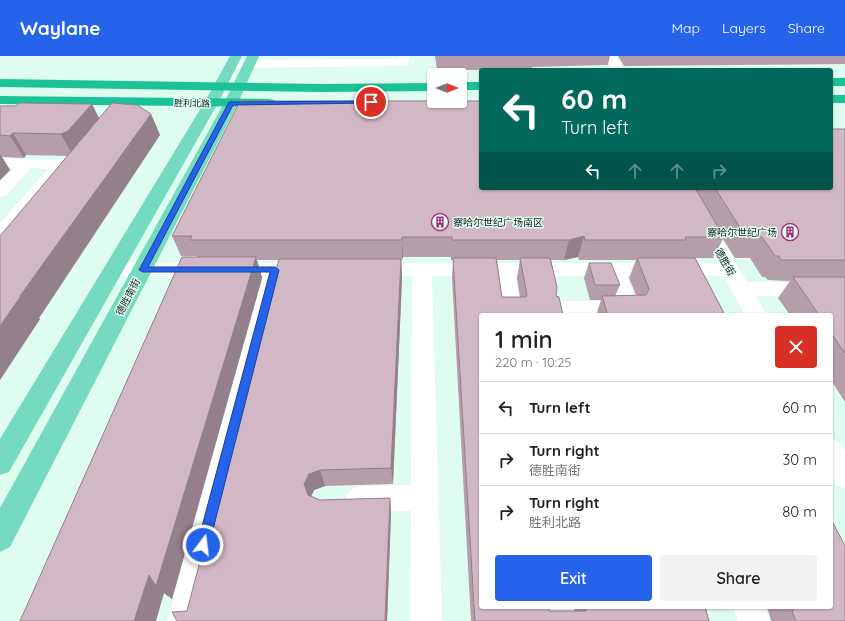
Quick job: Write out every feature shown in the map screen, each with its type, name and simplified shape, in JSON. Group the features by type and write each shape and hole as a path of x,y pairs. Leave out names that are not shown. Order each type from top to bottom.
{"highway":[{"path":"833,82 845,82"},
{"name":"胜利北路","path":"0,83 225,95 285,103"},
{"name":"胜利北路","path":"0,100 131,101 225,95 427,86"},
{"path":"467,86 479,86"},
{"path":"833,99 845,99"}],"main road":[{"name":"德胜南街","path":"0,537 143,270 242,60"},
{"name":"德胜南街","path":"0,463 114,268 225,95"}],"street":[{"path":"242,60 331,60 403,63 404,56"},
{"path":"610,56 617,68"},
{"path":"15,114 30,100"},
{"path":"121,114 131,101"},
{"path":"0,163 60,164 80,161 86,157 96,144"},
{"path":"0,192 26,164"},
{"path":"0,235 60,164"},
{"name":"德胜街","path":"685,190 755,313"},
{"path":"114,268 143,270 321,270"},
{"path":"504,269 511,313"},
{"path":"563,313 562,309 629,309 621,269"},
{"path":"621,269 641,313"},
{"path":"352,270 729,269"},
{"path":"183,621 275,270"},
{"path":"422,270 426,621"},
{"path":"741,289 845,289"},
{"path":"833,455 845,476"},
{"path":"332,500 425,498"},
{"path":"557,609 559,621"},
{"path":"750,609 754,621"}],"building":[{"name":"察哈尔世纪广场南区","path":"240,101 427,101 427,108 467,108 467,101 479,101 479,190 696,190 724,237 685,237 686,240 585,240 584,236 569,240 452,240 452,237 402,237 402,240 190,240 192,236 172,236"},
{"path":"19,103 92,104 68,131 61,134 13,133 10,136 0,135 0,106 16,106"},
{"path":"112,103 137,105 151,114 0,326 0,236"},
{"name":"察哈尔世纪广场","path":"833,129 845,129 845,260 781,260 779,256 775,256 762,237 746,237 716,190 833,190"},
{"path":"182,257 256,257 156,586 149,575 134,621 20,621"},
{"path":"453,258 496,258 502,297 526,297 527,295 520,258 550,258 557,287 556,296 559,297 563,313 479,313 479,609 549,609 549,611 586,611 586,609 706,609 709,621 475,621"},
{"path":"637,258 695,258 724,313 607,313 602,296 646,295 649,289"},
{"path":"279,259 401,259 391,468 320,470 309,474 304,484 308,495 320,500 390,498 385,621 177,621 172,612 187,611"},
{"path":"589,263 611,263 620,285 595,285"},
{"path":"793,277 845,277 845,353 833,336 833,313 818,313"},
{"path":"833,523 845,546 845,621 796,621 792,611 794,609 833,609"}],"place":[{"name":"察哈尔世纪广场南区","path":"440,222"},
{"name":"察哈尔世纪广场","path":"790,232"}],"route":[{"path":"203,545 275,270 143,270 231,103 371,102"}]}
